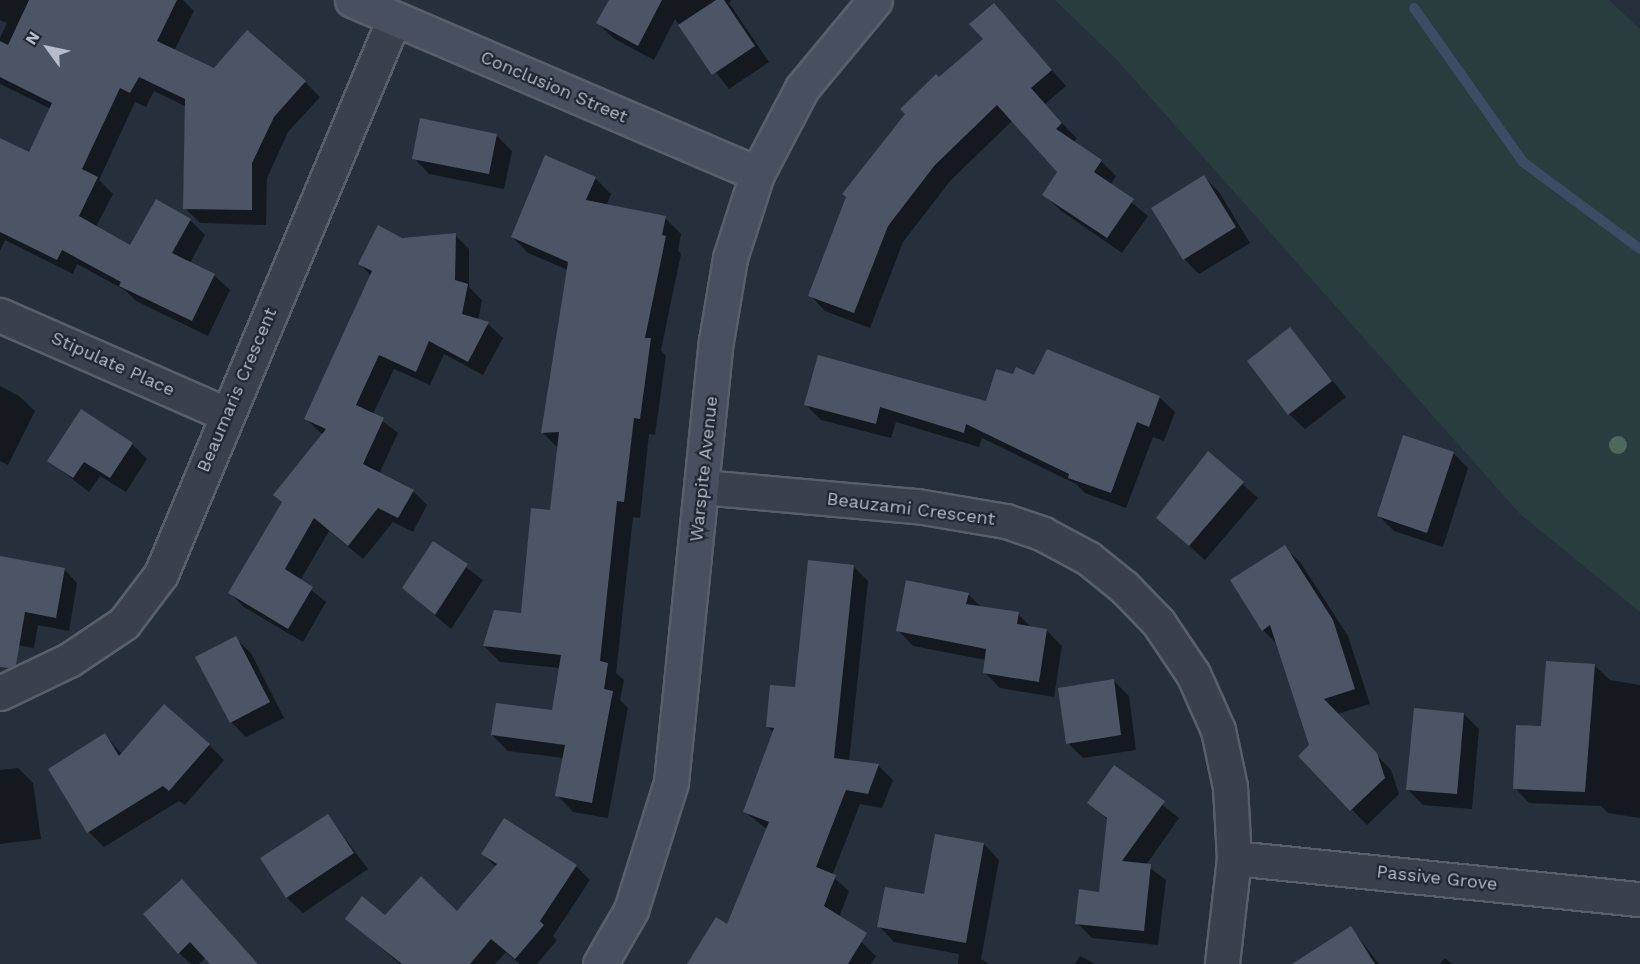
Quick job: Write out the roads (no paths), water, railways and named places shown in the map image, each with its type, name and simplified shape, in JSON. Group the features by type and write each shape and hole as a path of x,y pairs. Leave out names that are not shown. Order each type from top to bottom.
{"main road":[{"name":"Conclusion Street","path":"352,0 757,174"},
{"name":"Warspite Avenue","path":"600,964 631,910 671,782 716,341 726,282 757,174 802,88 874,0"}],"street":[{"name":"Beaumaris Crescent","path":"0,693 69,660 124,623 161,573 394,18"},
{"name":"Stipulate Place","path":"0,315 226,414"},
{"name":"Beauzami Crescent","path":"702,487 972,513 1043,534 1088,558 1124,587 1158,622 1193,674 1218,730 1230,788 1234,858 1222,964"},
{"name":"Passive Grove","path":"1234,858 1640,899"}],"waterway":[{"path":"1414,8 1523,162 1640,249"}]}
